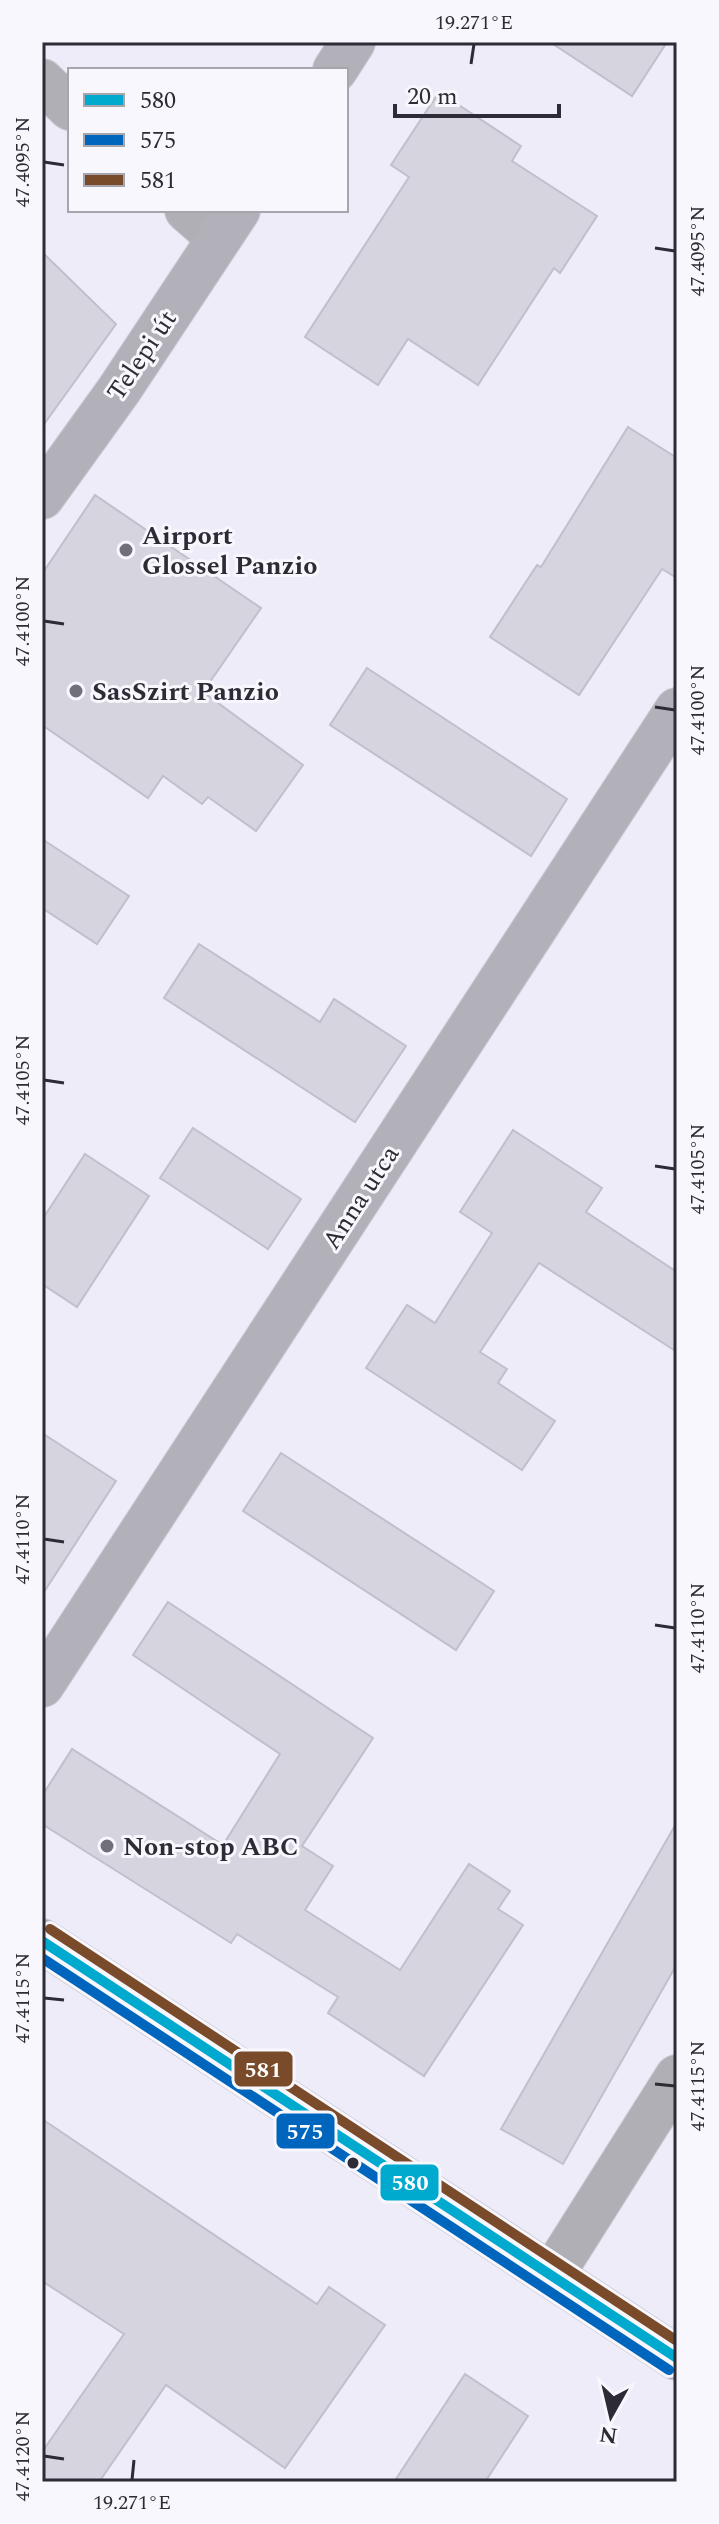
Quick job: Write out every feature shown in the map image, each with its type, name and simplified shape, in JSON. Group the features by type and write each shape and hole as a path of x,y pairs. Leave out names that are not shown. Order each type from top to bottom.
{"main road":[{"path":"336,68 353,42"},
{"name":"Telepi út","path":"42,497 119,390 215,219"},
{"name":"Anna utca","path":"42,1685 677,710"},
{"path":"42,1941 677,2358"}],"street":[{"path":"42,81 68,106"},
{"path":"552,2275 677,2077"}],"building":[{"path":"550,42 667,42 632,96"},
{"path":"439,92 521,146 512,161 597,216 560,273 554,268 478,385 408,339 378,385 305,337 409,177 391,165"},
{"path":"42,252 116,324 42,427"},
{"path":"628,427 677,458 677,578 662,569 579,695 490,637 537,565 541,567"},
{"path":"95,495 261,608 203,692 303,765 256,831 208,797 202,804 163,776 148,798 42,725 42,574"},
{"path":"367,668 567,799 531,856 330,725"},
{"path":"42,839 129,896 97,944 42,908"},
{"path":"199,944 320,1022 334,999 406,1046 355,1122 164,998"},
{"path":"193,1128 301,1199 268,1249 160,1178"},
{"path":"513,1130 602,1188 586,1212 677,1272 677,1352 539,1263 480,1352 507,1369 498,1383 555,1421 522,1470 366,1368 407,1305 435,1323 492,1233 460,1212"},
{"path":"85,1154 149,1196 77,1307 42,1284 42,1220"},
{"path":"42,1433 116,1481 42,1595"},
{"path":"281,1453 494,1591 456,1650 243,1511"},
{"path":"168,1602 373,1738 302,1846 333,1866 305,1910 400,1970 469,1864 510,1891 498,1909 523,1925 424,2076 328,2013 338,1997 237,1934 231,1943 42,1824 42,1796 72,1749 223,1845 280,1754 133,1655"},
{"path":"677,1822 677,1964 563,2164 501,2129"},
{"path":"42,2119 317,2304 329,2287 385,2325 285,2468 166,2385 99,2482 42,2482 42,2452 124,2334 42,2281"},
{"path":"465,2374 528,2416 485,2482 394,2482"}],"transit line":[{"name":"581","path":"50,1929 677,2341"},
{"name":"580","path":"42,1941 677,2358"},
{"name":"575","path":"42,1958 669,2370"}],"place":[{"name":"Airport Glossel Panzio","path":"126,550"},
{"name":"SasSzirt Panzio","path":"76,691"},
{"name":"Non-stop ABC","path":"107,1846"}]}
